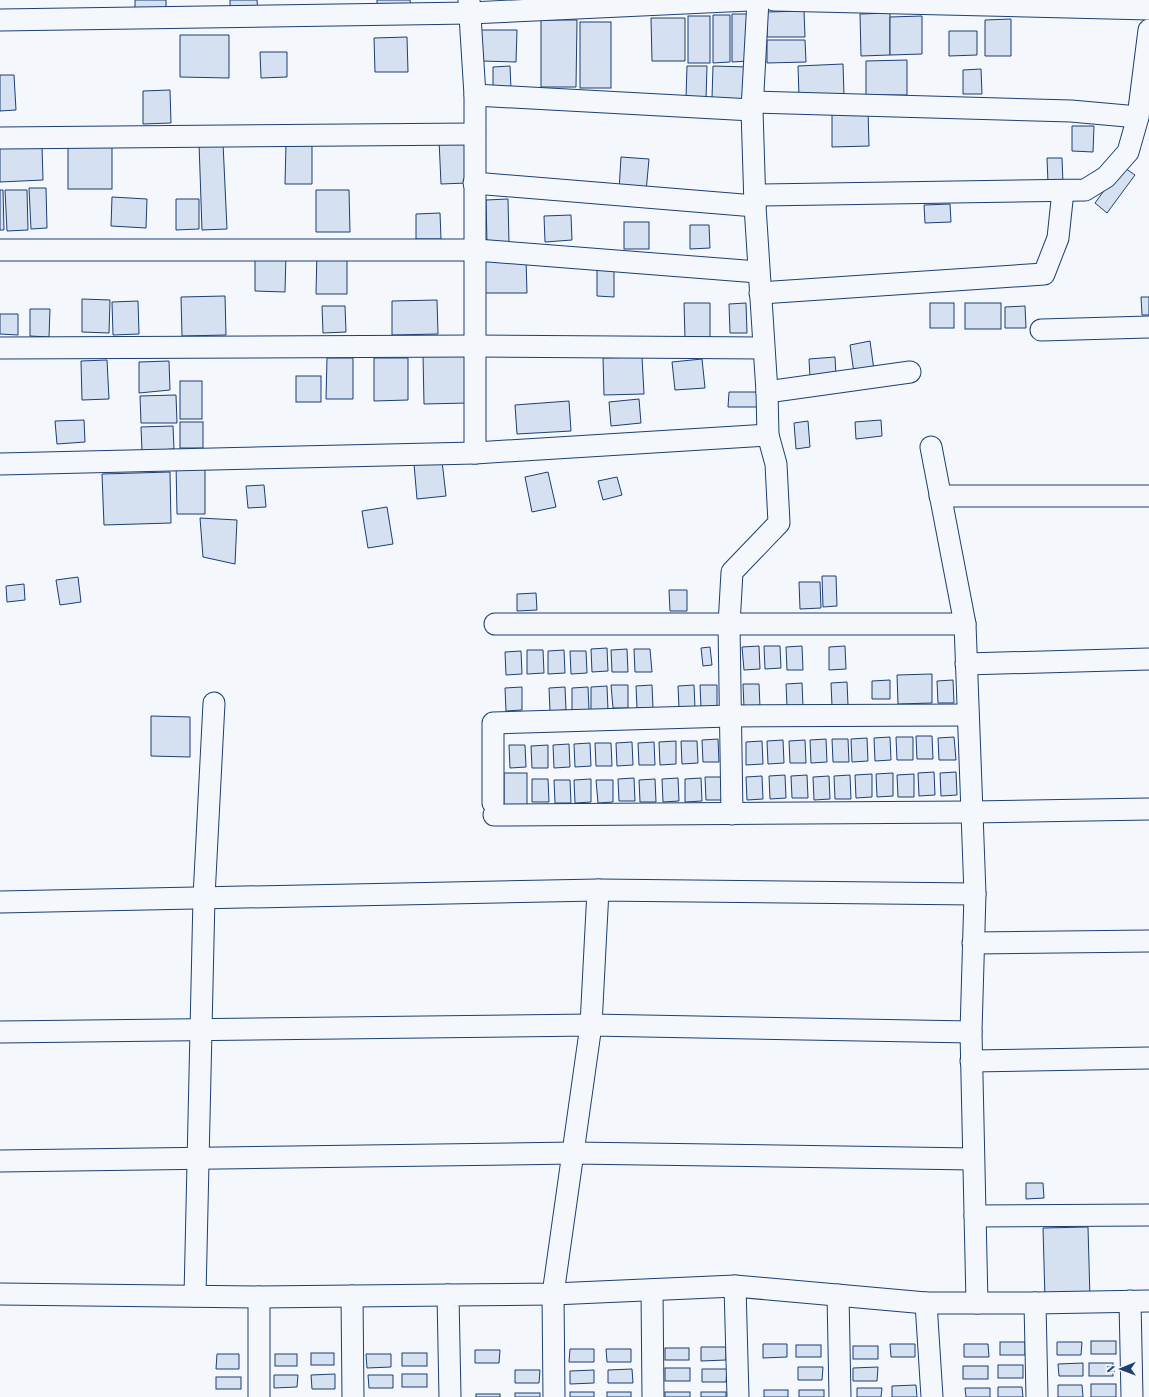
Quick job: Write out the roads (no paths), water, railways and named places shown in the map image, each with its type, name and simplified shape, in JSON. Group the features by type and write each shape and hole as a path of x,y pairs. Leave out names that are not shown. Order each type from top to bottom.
{"street":[{"path":"0,20 749,0"},
{"path":"732,814 729,624 732,572 780,523 776,464 768,435 767,392 758,272 755,201 752,106 758,0"},
{"path":"774,0 1137,6"},
{"path":"469,7 475,96 473,134 476,250 474,453"},
{"path":"474,183 755,201 1085,190 1106,177 1128,152 1138,117 1149,30"},
{"path":"475,96 752,106 1071,111 1138,117"},
{"path":"0,138 473,134"},
{"path":"760,293 1044,274 1058,238 1063,191"},
{"path":"0,250 476,250 758,272"},
{"path":"1041,330 1149,327"},
{"path":"0,348 474,346 763,348"},
{"path":"767,392 910,372"},
{"path":"0,464 474,453 768,435"},
{"path":"931,447 965,624 975,894 971,1060 977,1303"},
{"path":"940,496 1149,496"},
{"path":"494,624 965,624"},
{"path":"966,664 1149,658"},
{"path":"195,1296 204,897 214,702"},
{"path":"968,715 730,716 494,723 494,809 732,814 1149,809"},
{"path":"554,1397 553,1294 591,1025 598,890"},
{"path":"0,902 598,890 975,894"},
{"path":"973,942 1149,941"},
{"path":"0,1032 591,1025 971,1032"},
{"path":"971,1060 1149,1058"},
{"path":"0,1161 198,1160 574,1153 973,1159"},
{"path":"975,1216 1149,1214"},
{"path":"0,1294 195,1296 553,1294 735,1286 926,1303 1140,1301 1132,1397"},
{"path":"735,1286 738,1397"},
{"path":"652,1290 653,1397"},
{"path":"448,1295 450,1397"},
{"path":"838,1295 840,1397"},
{"path":"259,1296 259,1397"},
{"path":"352,1296 353,1397"},
{"path":"926,1303 932,1397"},
{"path":"1035,1303 1037,1397"}]}
